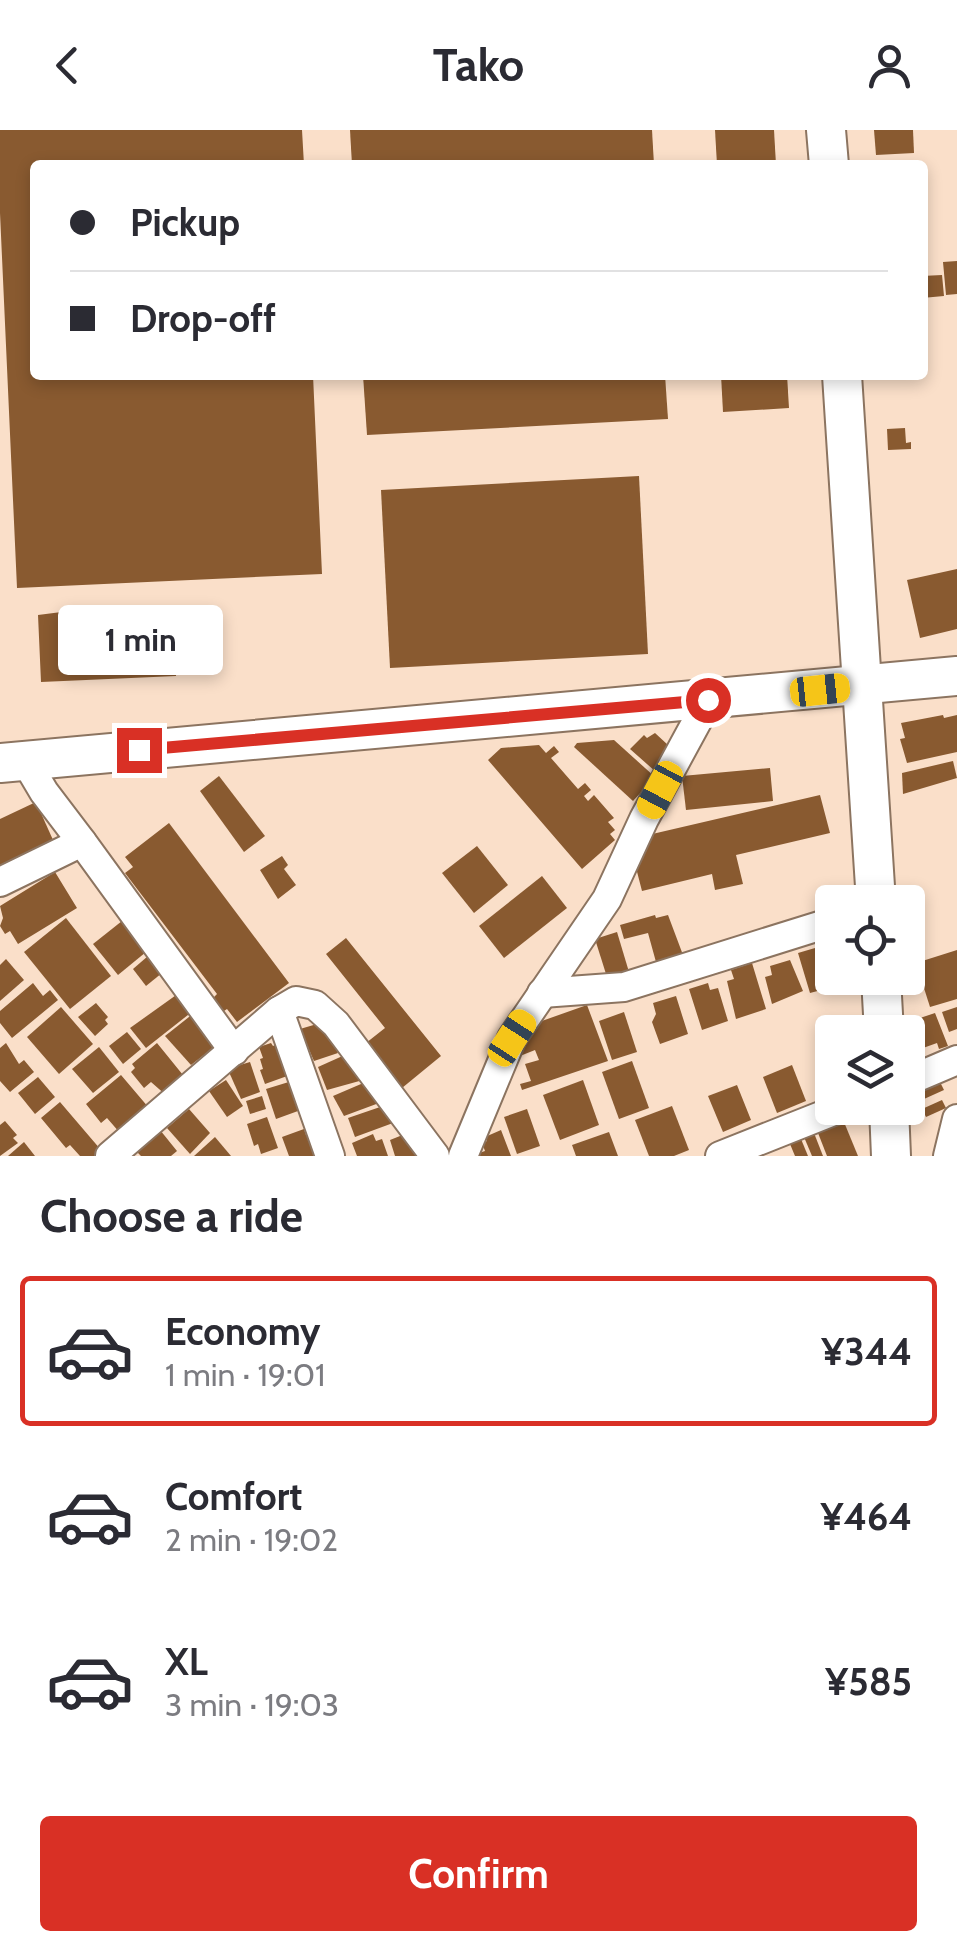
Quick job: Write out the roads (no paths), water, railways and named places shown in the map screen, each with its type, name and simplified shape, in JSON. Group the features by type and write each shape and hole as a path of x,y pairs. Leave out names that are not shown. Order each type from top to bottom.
{"street":[{"path":"826,130 829,160"},
{"path":"842,380 875,885"},
{"path":"12,761 957,676"},
{"path":"463,1156 512,1038 606,899 708,700"},
{"path":"12,761 44,792 234,1051"},
{"path":"0,882 82,842"},
{"path":"542,993 624,988 815,927"},
{"path":"110,1156 279,1011 296,1001 315,1005 336,1024 435,1156"},
{"path":"279,1011 330,1156"},
{"path":"925,1074 957,1060"},
{"path":"720,1156 815,1118"},
{"path":"948,1156 957,1119"},
{"path":"890,1125 892,1156"}]}
